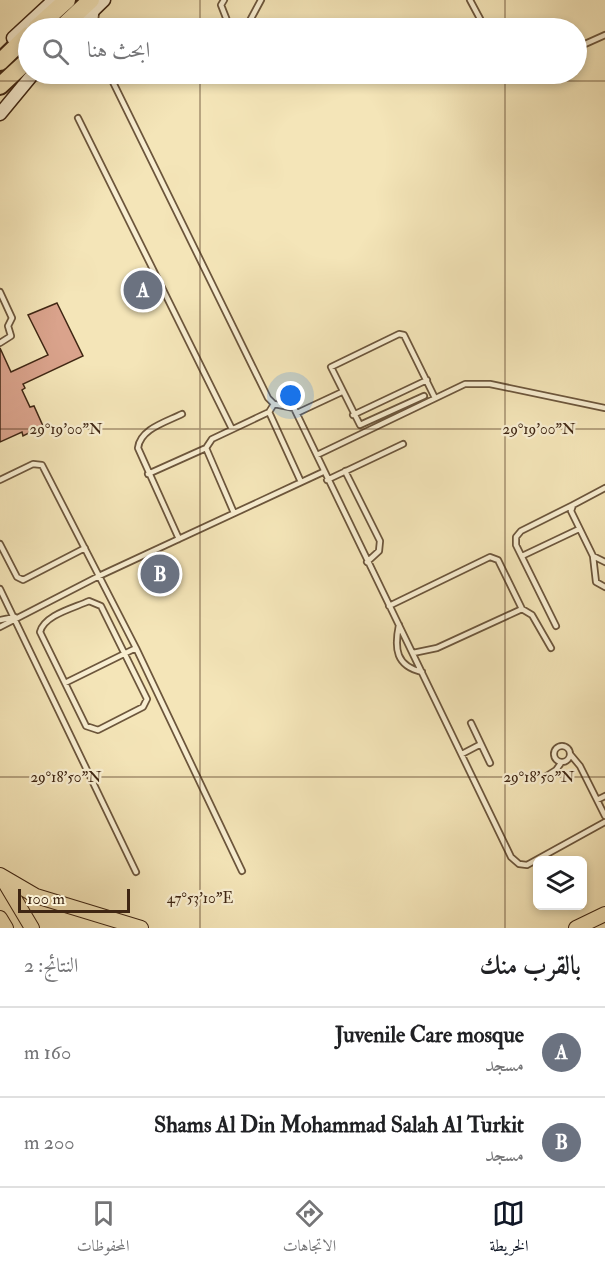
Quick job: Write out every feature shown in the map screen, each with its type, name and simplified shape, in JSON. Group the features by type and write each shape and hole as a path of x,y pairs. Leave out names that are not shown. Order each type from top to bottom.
{"highway":[{"path":"47,18 67,0"},
{"path":"75,18 98,2"},
{"path":"0,62 18,45"},
{"path":"0,86 18,69"}],"main road":[{"path":"35,18 54,0"},
{"path":"84,18 98,2"},
{"path":"0,51 18,34"},
{"path":"0,114 25,84"},
{"path":"0,875 29,926"},
{"path":"0,875 36,896 141,928"},
{"path":"576,928 605,914"},
{"path":"0,918 6,928"}],"lane":[{"path":"224,0 221,5 226,18"},
{"path":"251,18 261,0"},
{"path":"470,0 480,18"},
{"path":"96,18 98,2"},
{"path":"587,43 605,35"},
{"path":"114,84 268,398 274,404 294,408 297,413 323,472 511,857 519,864 534,862 605,822"},
{"path":"78,118 232,429"},
{"path":"0,292 12,318 8,326 11,336 0,343"},
{"path":"424,396 363,426 357,423 332,372 332,367 399,334 406,337 435,399"},
{"path":"353,415 427,380"},
{"path":"418,384 427,402"},
{"path":"317,455 465,384 490,384 605,408"},
{"path":"297,413 342,392"},
{"path":"148,474 206,448 212,439 269,412 274,404"},
{"path":"269,412 301,482"},
{"path":"179,539 138,448 139,440 145,433 182,414"},
{"path":"327,480 403,444"},
{"path":"206,448 234,513"},
{"path":"0,480 33,464 42,465 136,648 242,871"},
{"path":"345,471 380,541 379,552 368,562"},
{"path":"0,627 15,617 99,576 323,472"},
{"path":"556,626 515,542 517,534 605,488"},
{"path":"573,505 571,513 593,556 596,582 605,587"},
{"path":"522,556 579,529"},
{"path":"0,544 17,577 23,580 85,548"},
{"path":"593,556 605,562"},
{"path":"389,606 494,558 498,560 522,609 532,615 551,648"},
{"path":"0,589 136,872"},
{"path":"89,601 95,602 101,606 124,653 147,704 98,730 86,726 40,632 42,625 89,601"},
{"path":"412,653 437,648 522,609"},
{"path":"0,620 15,617"},
{"path":"399,625 396,641 398,655 406,666 422,672"},
{"path":"64,683 136,648"},
{"path":"471,723 490,763"},
{"path":"462,754 481,744"},
{"path":"561,763 553,755 556,748 567,747 580,766 605,816"},
{"path":"545,777 568,760 570,754"},
{"path":"597,800 605,796"}],"building":[{"path":"144,280 153,290 142,300 133,290"},
{"path":"57,303 83,356 23,384 25,388 22,390 30,407 34,406 43,426 23,436 22,432 0,442 0,348 11,372 48,355 28,315"},
{"path":"165,563 174,571 168,577 162,576 153,586 142,580 154,566"}],"place":[{"name":"Juvenile Care mosque","path":"143,290"},
{"name":"Shams Al Din Mohammad Salah Al Turkit","path":"160,574"}]}
